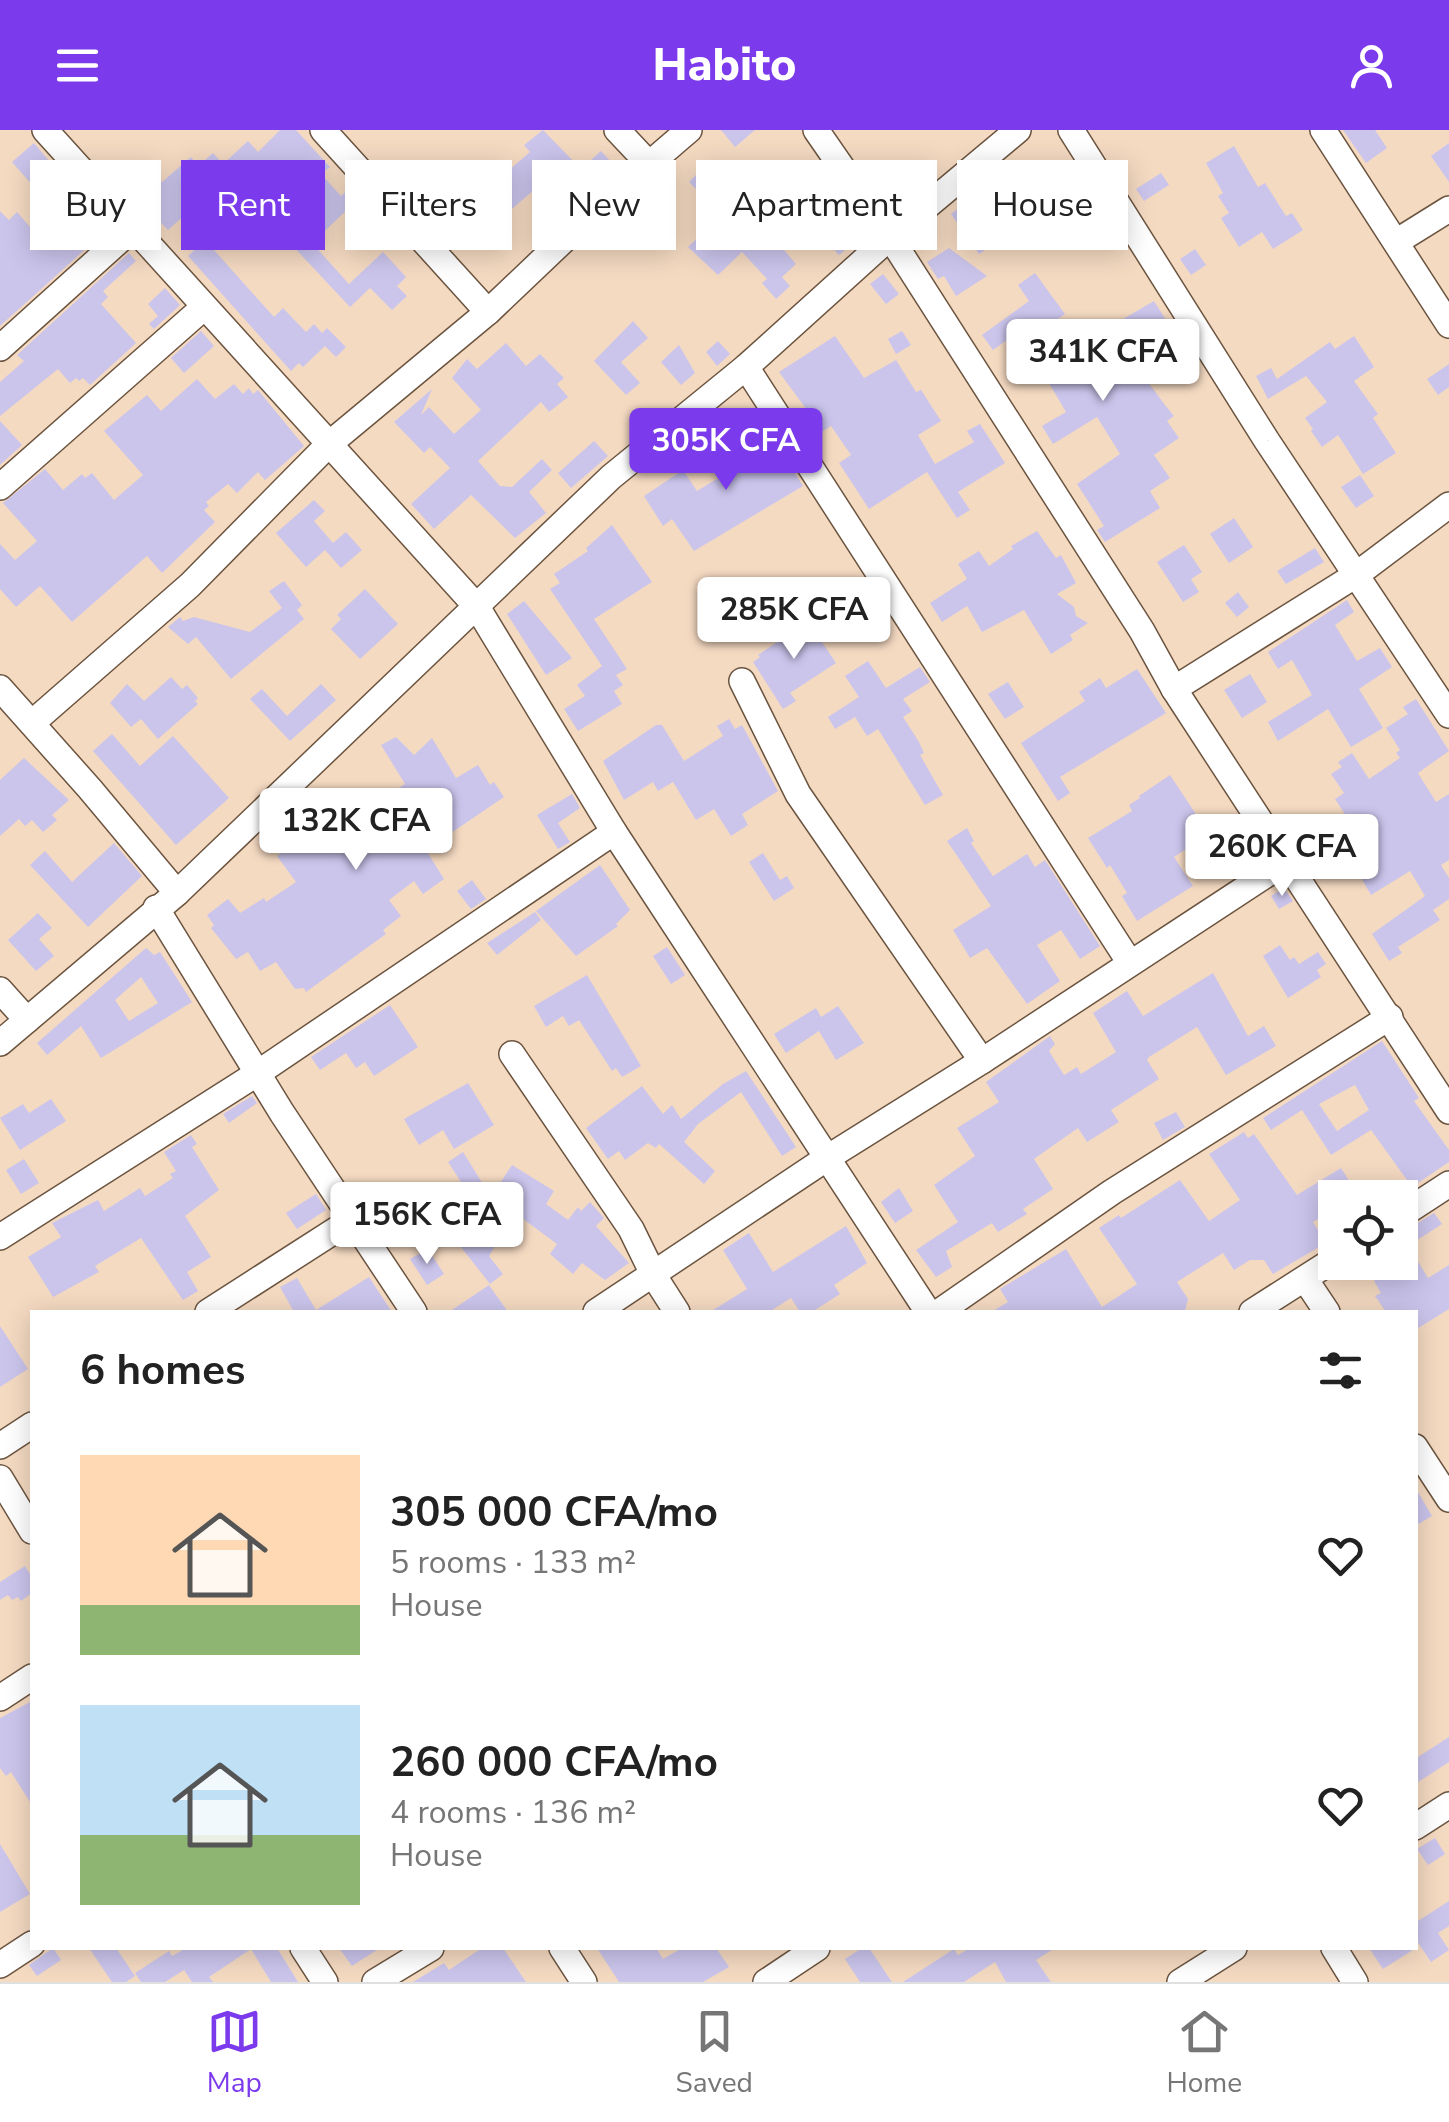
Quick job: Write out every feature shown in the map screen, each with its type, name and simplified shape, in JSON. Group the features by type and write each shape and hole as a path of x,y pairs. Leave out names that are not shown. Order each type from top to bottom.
{"street":[{"path":"46,130 72,160"},
{"path":"323,130 488,312"},
{"path":"617,130 645,160"},
{"path":"654,160 689,130"},
{"path":"816,130 837,160"},
{"path":"937,198 1018,130"},
{"path":"1071,130 1267,441 1449,714"},
{"path":"1323,130 1449,325"},
{"path":"1396,242 1449,208"},
{"path":"0,348 109,250"},
{"path":"151,250 477,607 614,832 927,1310"},
{"path":"32,723 190,585 328,446 555,250"},
{"path":"0,1043 166,900 611,477 746,367 876,250"},
{"path":"898,250 1142,631 1174,688 1449,1111"},
{"path":"0,487 203,308"},
{"path":"746,367 1130,964"},
{"path":"1174,688 1356,575 1449,505"},
{"path":"742,681 798,794 982,1061"},
{"path":"0,688 32,723 166,900 258,1073 413,1310"},
{"path":"0,1237 258,1073 614,832"},
{"path":"599,1310 1287,861"},
{"path":"0,990 27,1020"},
{"path":"942,1310 1112,1192 1390,1017"},
{"path":"512,1054 631,1230 676,1310"},
{"path":"1418,1204 1449,1184"},
{"path":"211,1310 353,1220"},
{"path":"1255,1310 1318,1270"},
{"path":"1305,1279 1326,1310"},
{"path":"0,1446 30,1425"},
{"path":"1418,1452 1449,1499"},
{"path":"0,1478 30,1528"},
{"path":"0,1698 30,1678"},
{"path":"1418,1825 1449,1805"},
{"path":"0,1965 30,1945"},
{"path":"304,1950 325,1982"},
{"path":"376,1982 427,1950"},
{"path":"563,1950 584,1982"},
{"path":"766,1982 815,1950"},
{"path":"1180,1982 1231,1950"},
{"path":"1335,1950 1355,1982"}],"building":[{"path":"280,130 296,130 324,160 227,160 248,141 258,152"},
{"path":"543,130 572,160 532,160 532,192 512,209 512,167 530,152 524,145"},
{"path":"721,130 755,130 735,147"},
{"path":"1343,130 1375,130 1387,148 1366,163"},
{"path":"34,143 48,160 30,160 30,182 12,162"},
{"path":"1449,143 1449,182 1431,156"},
{"path":"1234,146 1258,187 1265,183 1286,216 1292,213 1303,230 1273,249 1262,232 1239,247 1221,218 1229,213 1206,163"},
{"path":"601,151 609,160 591,160"},
{"path":"181,166 181,218 168,230 161,223 162,182"},
{"path":"1161,173 1169,185 1144,201 1136,189"},
{"path":"325,178 341,196 345,192 345,212 325,231"},
{"path":"0,211 9,220 17,212 30,227 30,250 85,250 0,326"},
{"path":"696,239 696,250 784,250 796,264 782,277 790,286 776,299 762,283 767,279 742,252 718,275 688,247"},
{"path":"949,248 987,276 956,296 944,276 938,279 927,262"},
{"path":"1195,249 1206,265 1191,275 1180,259"},
{"path":"194,250 214,250 274,317 283,308 306,332 314,324 322,333 327,328 346,347 336,357 325,346 303,367 299,363 291,371 188,256"},
{"path":"296,250 318,250 349,284 383,252 406,277 397,286 407,296 392,310 370,288 350,307"},
{"path":"129,253 136,261 103,291 108,297 101,304 136,343 90,385 83,378 70,383 58,369 0,416 0,382 24,361 17,355"},
{"path":"1035,273 1065,314 1042,331 1061,361 1154,301 1178,339 1160,350 1147,329 1114,349 1133,381 1142,374 1174,416 1167,421 1179,438 1154,455 1170,478 1150,491 1160,508 1105,542 1097,530 1104,526 1077,484 1120,454 1097,417 1053,444 1042,426 1066,412 1043,373 1048,370 1022,329 993,350 982,335 1029,301 1018,285"},
{"path":"883,274 899,294 886,304 870,284"},
{"path":"165,288 180,305 154,329 149,324 158,316 148,304"},
{"path":"633,321 648,338 621,362 640,383 626,395 594,361"},
{"path":"201,331 214,346 184,373 171,358"},
{"path":"902,331 911,345 896,354 888,339"},
{"path":"835,336 864,378 896,360 916,392 921,390 941,421 918,435 935,464 974,442 967,431 980,424 1005,463 958,492 970,510 957,518 927,472 869,509 839,463 851,455 831,426 818,434 807,410 779,372"},
{"path":"1354,336 1374,367 1354,381 1378,414 1373,418 1396,453 1363,474 1338,435 1322,447 1311,431 1305,418 1327,402 1306,376 1268,399 1256,376 1271,368 1277,379 1330,342 1335,349"},
{"path":"718,341 730,354 717,366 706,352"},
{"path":"506,343 526,366 540,354 564,378 557,384 568,397 549,412 541,402 478,461 500,486 512,487 542,459 552,470 529,492 546,513 515,538 471,495 434,529 411,504 450,468 430,447 424,453 394,422 432,389 421,415 429,407 454,434 481,410 452,378 467,359 477,369"},
{"path":"679,345 695,373 681,385 661,362"},
{"path":"1449,364 1449,387 1438,395 1427,379"},
{"path":"197,379 215,399 234,384 243,394 249,388 253,394 258,390 304,446 265,480 258,472 237,493 228,484 206,502 209,506 204,510 215,522 162,573 147,556 72,622 40,586 16,607 0,589 0,544 15,560 37,541 3,503 45,469 63,490 82,474 85,478 92,473 114,500 143,475 104,431 147,395 161,411"},
{"path":"0,421 22,445 0,465"},
{"path":"769,433 803,486 694,551 672,519 663,526 644,496 683,470 697,491 720,477 710,461 727,451 730,455 742,450"},
{"path":"594,441 608,456 571,488 558,473"},
{"path":"1360,475 1374,496 1356,508 1341,487"},
{"path":"314,500 325,511 314,521 333,543 346,532 362,550 341,568 325,550 306,567 276,533"},
{"path":"1234,518 1253,547 1229,563 1210,534"},
{"path":"612,525 652,582 594,619 627,669 616,675 623,685 614,691 622,704 578,731 564,709 585,696 577,685 602,666 550,589 560,583 554,574 588,551 586,548"},
{"path":"1037,531 1056,558 1061,555 1076,583 1057,594 1074,607 1076,616 1088,623 1070,635 1073,640 1051,654 1024,610 982,632 967,606 942,622 930,603 967,579 958,564 979,551 989,566 1013,549 1011,546"},
{"path":"1184,545 1202,572 1191,579 1199,592 1183,602 1157,562"},
{"path":"1315,548 1324,562 1286,584 1277,571"},
{"path":"284,581 302,605 297,610 304,619 231,679 196,637 188,644 168,627 180,617 183,621 194,617 250,632 282,608 269,591"},
{"path":"365,589 398,624 360,659 331,629 341,619 337,615"},
{"path":"1238,592 1249,607 1237,617 1225,603"},
{"path":"1347,600 1354,612 1335,625 1357,661 1380,648 1392,667 1359,689 1383,728 1351,747 1328,709 1278,741 1268,722 1312,695 1292,660 1278,669 1268,652"},
{"path":"524,601 572,658 546,675 507,614"},
{"path":"805,617 836,663 790,693 796,701 783,709 753,662"},
{"path":"868,661 886,688 920,667 930,682 903,699 912,711 903,717 943,795 925,805 878,729 867,736 855,717 835,729 828,717 859,697 845,676"},
{"path":"1137,669 1166,713 1060,777 1070,793 1058,801 1021,743 1085,701 1079,692 1100,678 1106,688"},
{"path":"1250,674 1267,702 1242,718 1224,690"},
{"path":"171,677 182,689 187,685 198,698 198,704 158,739 141,719 131,727 110,703 127,684 144,701"},
{"path":"1008,682 1024,707 1005,719 988,694"},
{"path":"321,684 336,700 290,741 250,699 262,689 287,716"},
{"path":"1416,699 1449,751 1418,773 1436,802 1449,794 1449,860 1441,865 1449,878 1449,899 1433,910 1440,920 1398,947 1402,953 1389,961 1372,934 1425,896 1410,871 1371,895 1356,869 1342,877 1335,867 1330,870 1323,856 1358,834 1335,799 1344,793 1331,774 1342,767 1338,762 1352,753 1369,779 1400,758 1396,753 1400,750 1386,728 1408,714 1403,707"},
{"path":"729,719 735,729 742,725 778,791 742,814 748,825 731,836 714,809 696,820 673,782 658,791 653,782 624,800 603,761 656,725 662,725 684,761 723,736 717,726"},
{"path":"112,734 140,766 173,736 229,798 176,845 93,751"},
{"path":"396,737 414,755 432,738 456,778 478,765 490,785 494,782 504,797 426,850 444,879 423,894 414,881 389,900 401,916 383,930 386,934 306,992 304,988 295,989 276,962 260,971 248,952 236,959 211,928 214,925 207,915 228,899 240,913 296,882 277,856 309,832 323,851 351,829 331,800 345,790 369,825 380,818 384,825 411,807 399,788 405,784 381,745"},
{"path":"24,758 69,800 52,815 57,820 43,832 32,820 25,826 19,819 0,836 0,780"},
{"path":"1170,775 1209,834 1174,857 1193,886 1137,921 1122,896 1127,893 1088,838 1132,811 1129,805"},
{"path":"572,794 580,808 558,823 570,842 558,849 537,815"},
{"path":"967,828 974,841 971,843 993,876 1027,854 1035,867 1045,860 1100,946 1080,959 1061,930 1037,945 1060,981 1027,1004 987,948 970,958 953,930 991,906 947,841"},
{"path":"114,843 142,876 88,927 30,865 45,851 72,882"},
{"path":"763,853 780,880 787,876 794,888 774,901 749,862"},
{"path":"600,865 630,910 618,926 576,956 536,911"},
{"path":"472,880 486,899 471,909 457,891"},
{"path":"1284,888 1293,901 1279,909 1271,896"},
{"path":"535,912 541,920 497,955 487,943"},
{"path":"38,913 52,928 39,939 54,956 36,971 8,940"},
{"path":"1280,945 1290,960 1294,957 1299,964 1318,952 1326,964 1317,970 1321,977 1288,998 1263,956"},
{"path":"667,947 685,975 671,984 653,956"},
{"path":"146,948 154,955 160,952 192,1002 101,1058 81,1026 47,1055 37,1043","holes":["141,977 158,1003 129,1021 115,1000"]},
{"path":"1213,973 1248,1036 1264,1026 1276,1046 1226,1075 1197,1027 1149,1057 1147,1060 1159,1079 1111,1110 1119,1122 1087,1142 1078,1128 1034,1159 1053,1189 1023,1209 1027,1214 998,1232 992,1223 946,1251 952,1267 936,1277 916,1250 958,1222 934,1185 975,1156 957,1128 999,1102 986,1082 1050,1036 1055,1044 1049,1051 1064,1075 1077,1067 1081,1074 1116,1052 1093,1013 1127,991 1143,1016"},
{"path":"587,975 641,1066 622,1077 616,1068 612,1071 579,1020 569,1026 563,1016 546,1027 534,1006"},
{"path":"390,1005 418,1047 374,1076 365,1062 356,1068 346,1053 320,1070 311,1057"},
{"path":"838,1006 864,1043 836,1060 819,1031 786,1053 774,1034 816,1008 821,1017"},
{"path":"1382,1041 1419,1098 1414,1101 1449,1150 1449,1162 1418,1183 1407,1180 1371,1130 1331,1155 1302,1110 1271,1130 1263,1118","holes":["1355,1085 1369,1110 1337,1131 1319,1104"]},
{"path":"746,1071 796,1147 782,1156 741,1092 698,1124 684,1142 715,1171 704,1184 659,1144 656,1148 648,1143 625,1160 619,1151 608,1159 586,1128 642,1086 663,1114 672,1105 681,1119 723,1084"},
{"path":"468,1083 494,1125 454,1149 443,1130 419,1145 404,1119"},
{"path":"252,1096 257,1103 229,1123 223,1114"},
{"path":"51,1099 66,1121 20,1150 0,1118 23,1104 29,1113"},
{"path":"1176,1112 1185,1127 1163,1140 1154,1123"},
{"path":"1244,1132 1248,1138 1254,1134 1297,1195 1318,1182 1318,1219 1313,1222 1318,1230 1318,1248 1273,1274 1264,1260 1250,1260 1234,1270 1223,1253 1177,1282 1188,1299 1185,1310 994,1310 1008,1302 1000,1289 1066,1249 1102,1307 1137,1284 1099,1228 1180,1180 1209,1221 1240,1200 1209,1154"},
{"path":"191,1135 197,1144 192,1147 219,1190 185,1216 211,1257 187,1272 198,1291 183,1300 141,1238 95,1266 99,1272 53,1297 28,1257 61,1237 52,1223 98,1200 104,1211 140,1188 145,1196 173,1178 170,1174 176,1171 164,1152"},
{"path":"463,1152 491,1197 512,1165 554,1191 546,1204 568,1220 578,1207 581,1211 590,1202 604,1218 596,1226 629,1263 605,1280 582,1263 573,1274 550,1254 557,1244 515,1213 489,1256 503,1274 490,1284 449,1232 478,1208 448,1162"},
{"path":"24,1159 39,1183 21,1194 6,1170"},
{"path":"1341,1168 1349,1180 1321,1180"},
{"path":"899,1188 913,1211 895,1223 881,1202"},
{"path":"397,1193 407,1210 388,1223 377,1206"},
{"path":"316,1194 326,1210 297,1229 286,1213"},
{"path":"1434,1213 1442,1224 1418,1240 1418,1223"},
{"path":"846,1226 867,1263 834,1285 840,1294 815,1310 799,1310 791,1298 772,1310 713,1310 747,1289 723,1250 749,1233 773,1272"},
{"path":"428,1249 444,1274 427,1285 410,1259"},
{"path":"1418,1262 1428,1278 1449,1265 1449,1309 1418,1328 1418,1310 1385,1310 1375,1296 1381,1293 1376,1280 1418,1280"},
{"path":"369,1277 391,1310 316,1310"},
{"path":"297,1278 316,1310 293,1310 280,1287"},
{"path":"489,1285 507,1310 452,1310"},
{"path":"0,1326 28,1369 0,1387"},
{"path":"1418,1492 1432,1516 1418,1524"},
{"path":"25,1566 30,1574 30,1594 21,1601 8,1595 0,1600 0,1582"},
{"path":"30,1702 30,1802 11,1772 6,1776 0,1768 0,1718"},
{"path":"1449,1737 1449,1762 1418,1782 1418,1757"},
{"path":"1435,1838 1445,1854 1428,1865 1418,1848"},
{"path":"0,1844 30,1894 0,1912"},
{"path":"1449,1901 1449,1926 1438,1933 1449,1950 1431,1962 1418,1942 1418,1921"},
{"path":"50,1950 61,1960 37,1976 29,1965"},
{"path":"90,1950 117,1950 135,1976 126,1982 112,1982"},
{"path":"182,1950 250,1950 209,1977 213,1982 192,1982 184,1970 165,1982 141,1982 135,1973 169,1951 172,1956"},
{"path":"252,1950 278,1950 298,1982 271,1982"},
{"path":"340,1950 377,1950 352,1966"},
{"path":"479,1950 504,1950 526,1982 413,1982 444,1963 449,1970"},
{"path":"598,1950 657,1950 663,1959 679,1950 717,1950 729,1967 703,1982 619,1982"},
{"path":"859,1950 870,1950 892,1982 860,1982 845,1959"},
{"path":"952,1950 958,1955 967,1950 1052,1950 1036,1960 1051,1982 1006,1982 995,1962 964,1982 903,1982"},
{"path":"1370,1950 1413,1950 1383,1969"}]}
